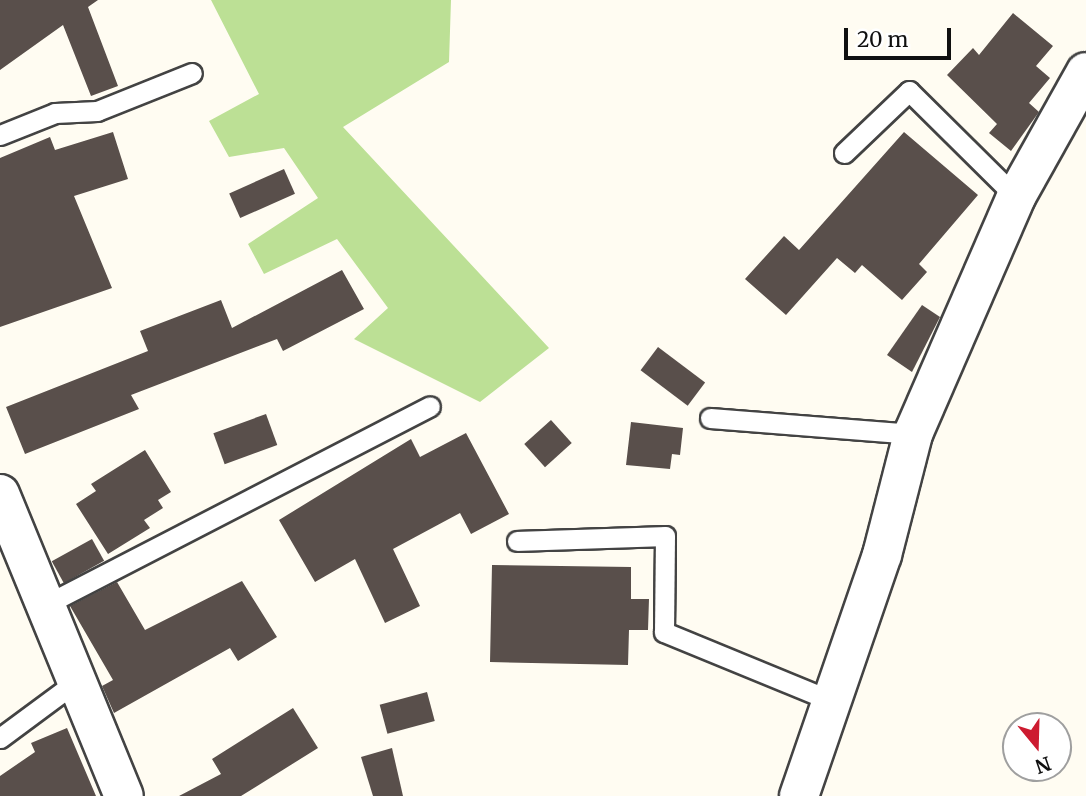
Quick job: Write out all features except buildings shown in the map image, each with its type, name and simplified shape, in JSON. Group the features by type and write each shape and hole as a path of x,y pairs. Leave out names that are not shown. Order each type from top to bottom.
{"street":[{"path":"799,796 882,555 914,434 1016,197 1086,72"},
{"path":"3,509 124,796"}],"lane":[{"path":"0,135 55,113 97,111 192,73"},
{"path":"844,153 909,91 1016,197"},
{"path":"45,605 430,406"},
{"path":"710,418 914,434"},
{"path":"517,541 665,536 664,632 832,701"},
{"path":"0,738 77,681"}],"green space":[{"path":"211,0 451,0 449,62 343,127 549,348 480,402 354,339 388,308 337,239 264,274 248,244 318,198 284,148 229,157 209,121 259,94"}]}
